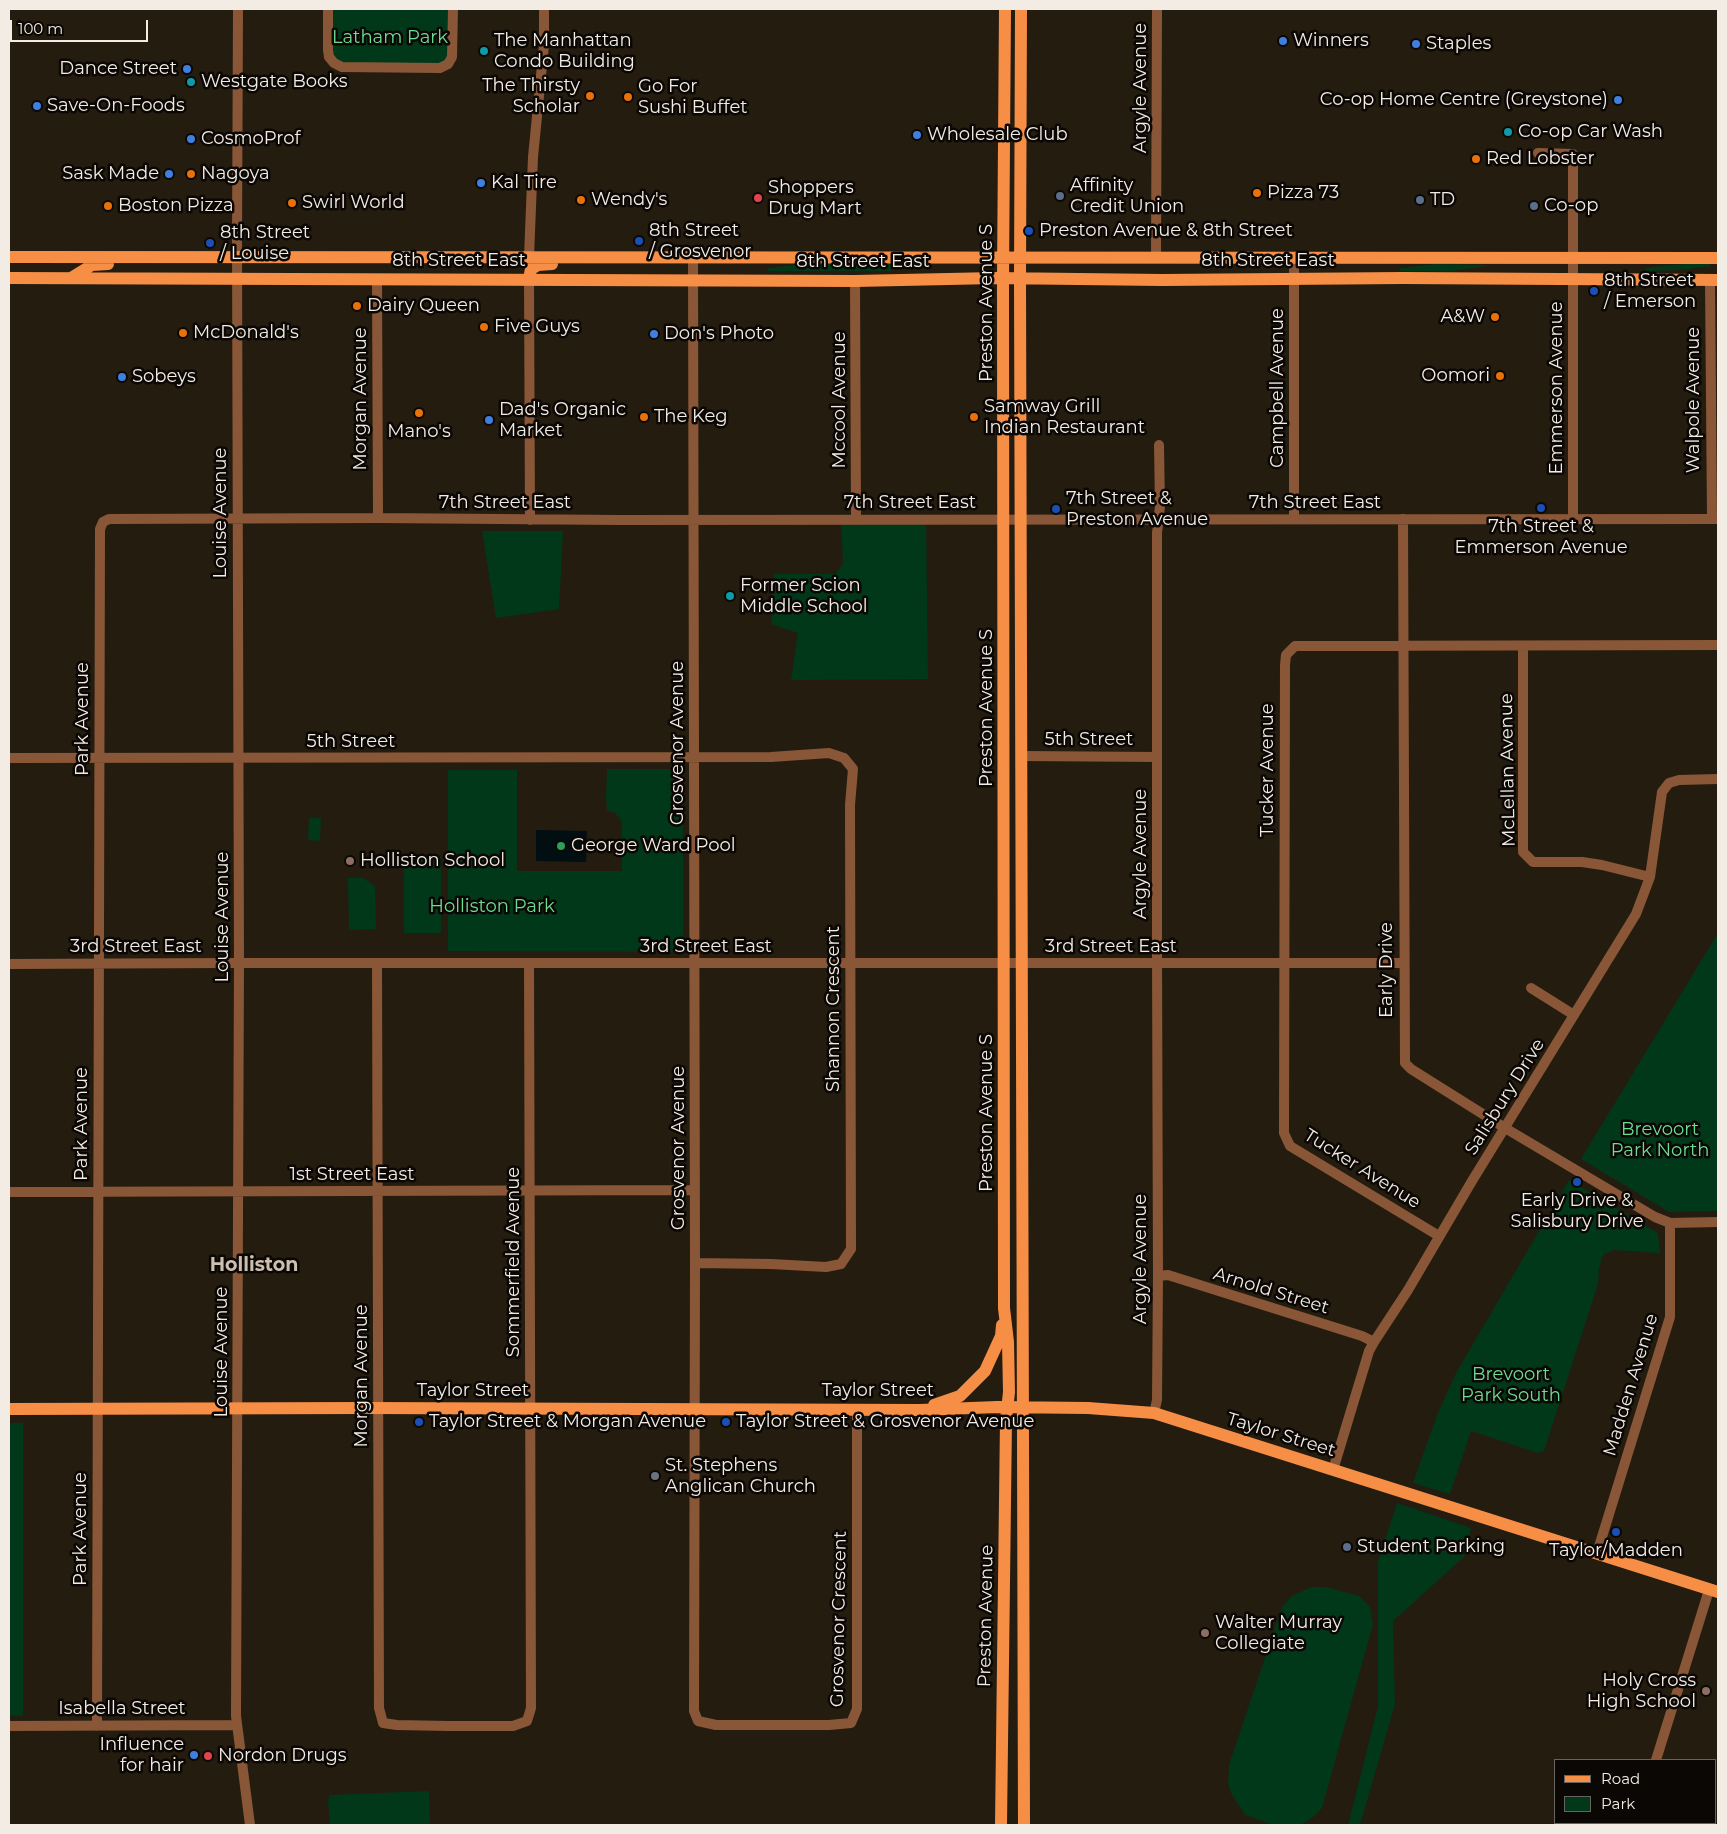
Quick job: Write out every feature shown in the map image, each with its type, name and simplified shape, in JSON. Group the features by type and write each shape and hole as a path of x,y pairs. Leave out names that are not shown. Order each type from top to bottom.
{"main road":[{"name":"Preston Avenue S","path":"1005,9 1003,278 1004,1308 1008,1342 1007,1407"},
{"name":"Preston Avenue S","path":"1021,9 1023,1408"},
{"name":"8th Street East","path":"9,257 1718,258"},
{"path":"71,278 92,265 134,262 155,257"},
{"path":"529,279 531,269 538,265 598,257"},
{"name":"8th Street East","path":"9,278 855,281 1003,278 1162,280 1294,278 1714,280"},
{"path":"920,1410 960,1396 985,1372 1001,1336 1004,1308"},
{"name":"Taylor Street","path":"9,1409 530,1408 920,1410 1007,1407 1088,1408 1154,1413 1714,1591"},
{"name":"Preston Avenue","path":"1001,1825 1007,1407"},
{"name":"Preston Avenue","path":"1023,1408 1024,1825"}],"street":[{"name":"Louise Avenue","path":"238,9 239,963 236,1725 250,1825"},
{"path":"328,9 328,50 334,63 342,67 430,68 440,68 448,64 452,57 453,9"},
{"path":"529,257 532,157 544,45 544,9"},
{"name":"Argyle Avenue","path":"1156,9 1156,257"},
{"name":"Emmerson Avenue","path":"1538,154 1573,154 1572,519"},
{"name":"Grosvenor Avenue","path":"693,257 694,1409"},
{"name":"Campbell Avenue","path":"1294,257 1294,518"},
{"name":"Morgan Avenue","path":"377,279 378,518"},
{"path":"529,279 530,520"},
{"name":"Walpole Avenue","path":"1714,280 1715,519"},
{"name":"Mccool Avenue","path":"855,281 856,519"},
{"name":"Argyle Avenue","path":"1154,1413 1157,1400 1158,1276 1157,756 1159,445"},
{"name":"7th Street East","path":"103,522 109,519 378,518 530,520 1004,518 1715,519"},
{"name":"Early Drive","path":"1403,519 1405,1062 1411,1069 1505,1128 1655,1217 1670,1223 1718,1222"},
{"name":"Park Avenue","path":"97,1726 100,529 103,522"},
{"name":"Tucker Avenue","path":"1439,1236 1290,1146 1284,1133 1286,654 1295,646 1718,645"},
{"name":"McLellan Avenue","path":"1523,646 1523,852 1533,862 1582,862 1650,877"},
{"name":"Shannon Crescent","path":"694,758 772,758 829,754 844,758 853,769 850,805 851,1249 841,1264 826,1267 695,1263"},
{"name":"5th Street","path":"1022,756 1157,756"},
{"name":"5th Street","path":"9,758 694,758"},
{"name":"Salisbury Drive","path":"1333,1470 1364,1367 1374,1342 1408,1290 1636,914 1650,877 1662,792 1669,783 1679,780 1718,780"},
{"name":"Morgan Avenue","path":"377,963 379,1708 383,1723 448,1726"},
{"name":"Sommerfield Avenue","path":"448,1726 513,1726 527,1721 531,1708 529,963"},
{"name":"3rd Street East","path":"9,964 1404,963"},
{"path":"1531,988 1574,1015"},
{"name":"1st Street East","path":"9,1192 695,1190"},
{"name":"Madden Avenue","path":"1597,1553 1670,1317 1670,1223"},
{"name":"Arnold Street","path":"1158,1276 1168,1276 1362,1336 1374,1342"},
{"name":"Grosvenor Crescent","path":"694,1409 694,1711 698,1721 716,1726 829,1725 851,1723 857,1709 857,1409"},
{"path":"1656,1759 1714,1591"},
{"name":"Isabella Street","path":"9,1726 236,1725"}],"green space":[{"name":"Latham Park","path":"328,9 453,9 448,64 334,63"},
{"path":"811,263 924,264 924,267 886,271 768,271 768,268"},
{"path":"1435,264 1487,266 1453,271 1400,271 1400,268"},
{"path":"1682,264 1710,264 1710,266 1680,270 1646,271 1646,268"},
{"path":"841,519 926,519 928,679 791,680 798,633 771,624 774,574 836,574 843,563"},
{"path":"482,531 563,531 559,609 496,618"},
{"name":"Holliston Park","path":"607,769 683,769 683,952 448,951 448,770 517,770 517,871 622,871 621,820 615,813 607,810"},
{"path":"309,818 321,818 320,841 308,840"},
{"path":"404,857 441,857 441,933 404,933"},
{"path":"348,878 363,878 375,886 376,929 349,930"},
{"name":"Brevoort Park North","path":"1718,933 1718,1211 1669,1212 1581,1159"},
{"name":"Brevoort Park South","path":"1569,1180 1658,1233 1660,1253 1613,1250 1603,1255 1599,1268 1598,1284 1544,1451 1538,1453 1471,1431 1450,1494 1413,1483 1437,1415 1456,1373"},
{"path":"9,1423 23,1423 23,1716 9,1715"},
{"path":"1397,1503 1471,1528 1464,1557 1393,1621 1395,1704 1360,1825 1348,1825 1378,1706 1378,1561"},
{"path":"1311,1587 1326,1587 1359,1596 1370,1607 1373,1624 1322,1808 1312,1818 1300,1825 1274,1825 1245,1815 1231,1793 1228,1783 1229,1765 1282,1607 1292,1596"},
{"path":"429,1791 430,1825 330,1825 328,1800 330,1795"}],"shaded area":[{"name":"George Ward Pool","path":"536,830 587,831 586,862 536,861"}],"place":[{"name":"Winners","path":"1283,41"},
{"name":"Staples","path":"1416,44"},
{"name":"The Manhattan Condo Building","path":"484,51"},
{"name":"Dance Street","path":"187,69"},
{"name":"Westgate Books","path":"191,82"},
{"name":"The Thirsty Scholar","path":"590,96"},
{"name":"Go For Sushi Buffet","path":"628,97"},
{"name":"Co-op Home Centre (Greystone)","path":"1618,100"},
{"name":"Save-On-Foods","path":"37,106"},
{"name":"Co-op Car Wash","path":"1508,132"},
{"name":"Wholesale Club","path":"917,135"},
{"name":"CosmoProf","path":"191,139"},
{"name":"Red Lobster","path":"1476,159"},
{"name":"Sask Made","path":"169,174"},
{"name":"Nagoya","path":"191,174"},
{"name":"Kal Tire","path":"481,183"},
{"name":"Pizza 73","path":"1257,193"},
{"name":"Affinity Credit Union","path":"1060,196"},
{"name":"Shoppers Drug Mart","path":"758,198"},
{"name":"Wendy's","path":"581,200"},
{"name":"TD","path":"1420,200"},
{"name":"Swirl World","path":"292,203"},
{"name":"Boston Pizza","path":"108,206"},
{"name":"Co-op","path":"1534,206"},
{"name":"Preston Avenue & 8th Street","path":"1029,231"},
{"name":"8th Street / Grosvenor","path":"639,241"},
{"name":"8th Street / Louise","path":"210,243"},
{"name":"8th Street / Emerson","path":"1594,291"},
{"name":"Dairy Queen","path":"357,306"},
{"name":"A&W","path":"1495,317"},
{"name":"Five Guys","path":"484,327"},
{"name":"McDonald's","path":"183,333"},
{"name":"Don's Photo","path":"654,334"},
{"name":"Oomori","path":"1500,376"},
{"name":"Sobeys","path":"122,377"},
{"name":"Mano's","path":"419,413"},
{"name":"The Keg","path":"644,417"},
{"name":"Samway Grill Indian Restaurant","path":"974,417"},
{"name":"Dad's Organic Market","path":"489,420"},
{"name":"7th Street & Emmerson Avenue","path":"1541,508"},
{"name":"7th Street & Preston Avenue","path":"1056,509"},
{"name":"Former Scion Middle School","path":"730,596"},
{"name":"George Ward Pool","path":"561,846"},
{"name":"Holliston School","path":"350,861"},
{"name":"Early Drive & Salisbury Drive","path":"1577,1182"},
{"name":"Taylor Street & Morgan Avenue","path":"419,1422"},
{"name":"Taylor Street & Grosvenor Avenue","path":"726,1422"},
{"name":"St. Stephens Anglican Church","path":"655,1476"},
{"name":"Taylor/Madden","path":"1616,1532"},
{"name":"Student Parking","path":"1347,1547"},
{"name":"Walter Murray Collegiate","path":"1205,1633"},
{"name":"Holy Cross High School","path":"1706,1691"},
{"name":"Influence for hair","path":"194,1755"},
{"name":"Nordon Drugs","path":"208,1756"}],"district":[{"name":"Holliston","path":"254,1265"}]}
